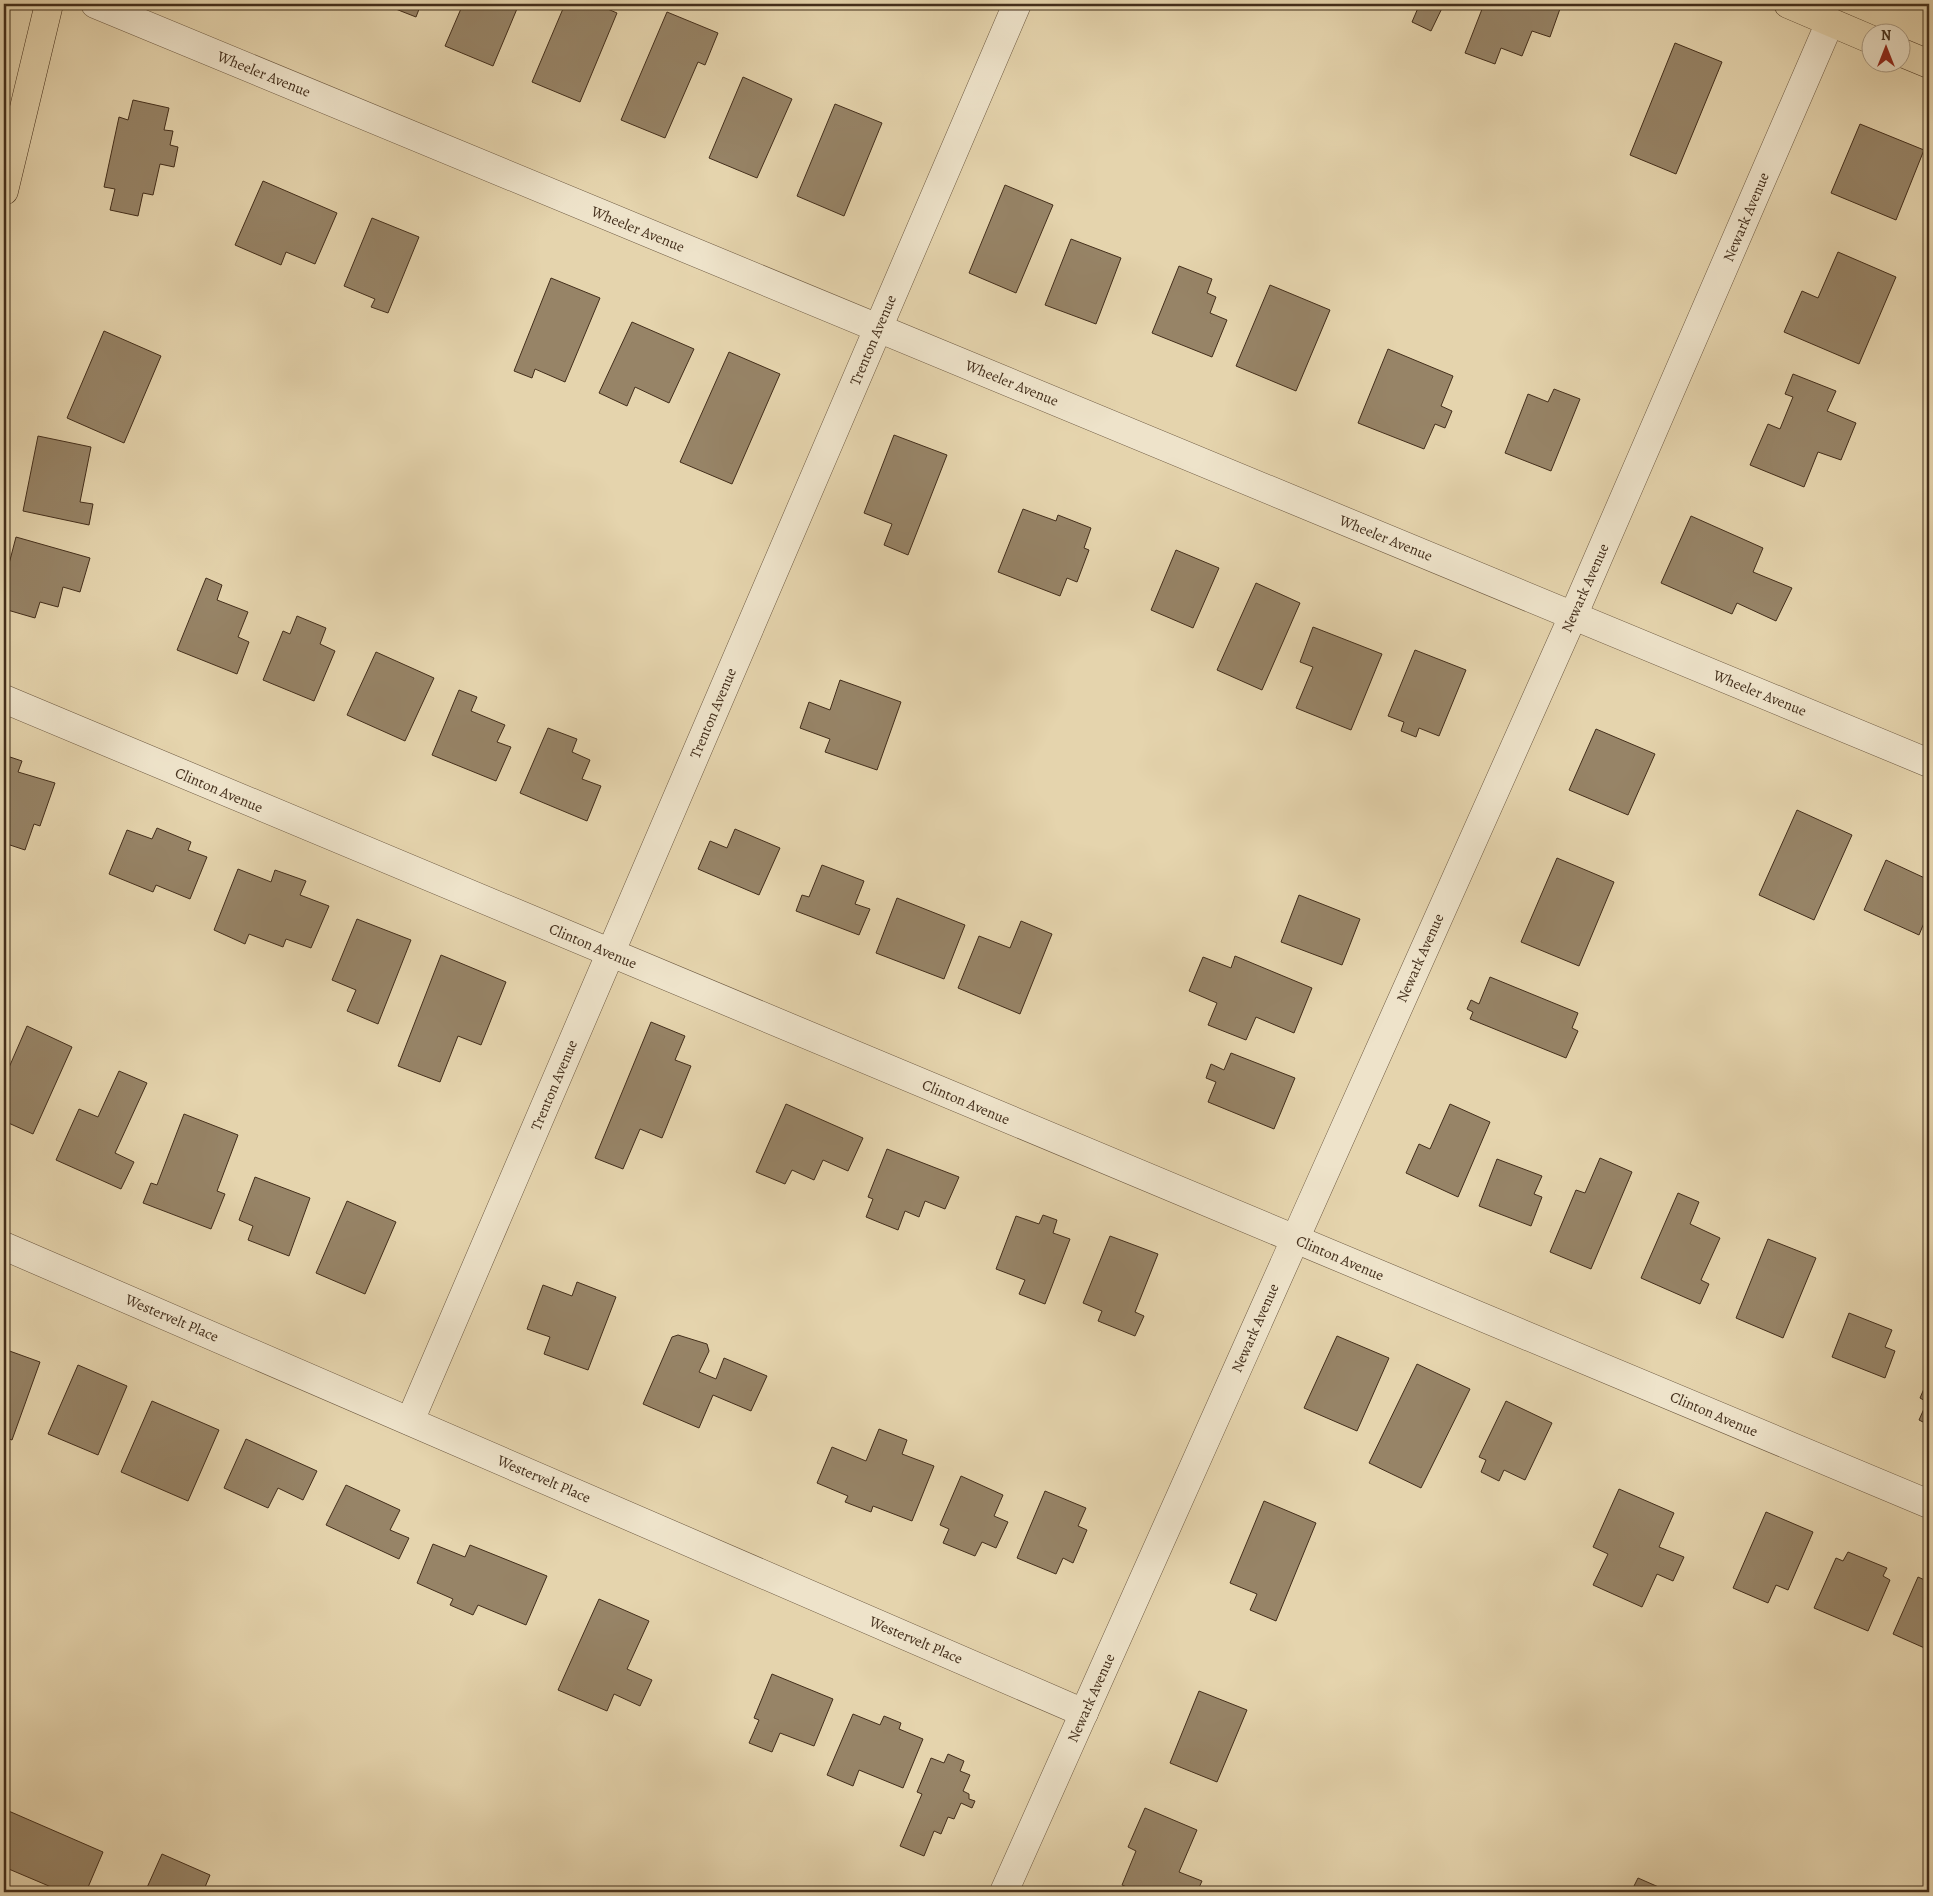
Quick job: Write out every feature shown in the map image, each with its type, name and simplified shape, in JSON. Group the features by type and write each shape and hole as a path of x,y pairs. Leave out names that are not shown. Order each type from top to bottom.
{"main road":[{"path":"4,192 49,4"},
{"path":"1788,4 1860,35"},
{"path":"1910,56 1929,64"}],"street":[{"name":"Wheeler Avenue","path":"95,4 1929,763"},
{"name":"Trenton Avenue","path":"410,1421 1017,4"},
{"name":"Newark Avenue","path":"1004,1892 1573,616 1830,22"},
{"name":"Clinton Avenue","path":"4,699 1929,1504"},
{"name":"Westervelt Place","path":"4,1246 1084,1713"}],"building":[{"path":"383,4 421,4 416,17"},
{"path":"463,4 519,4 493,66 445,46"},
{"path":"565,4 596,4 617,13 580,102 532,82"},
{"path":"1408,4 1444,4 1431,31 1412,22 1418,8"},
{"path":"1484,4 1554,4 1561,6 1550,37 1532,31 1522,56 1501,48 1495,64 1465,53"},
{"path":"667,12 718,33 705,65 698,62 665,138 621,120"},
{"path":"1675,43 1722,62 1676,174 1630,155"},
{"path":"743,77 792,99 757,178 709,158"},
{"path":"133,100 169,108 164,130 173,131 170,145 178,147 174,167 160,164 153,195 143,193 138,216 110,210 115,189 104,187 119,117 128,120"},
{"path":"835,104 882,123 844,216 797,196"},
{"path":"1860,124 1924,150 1896,220 1831,193"},
{"path":"263,181 337,213 315,264 286,252 281,265 235,245"},
{"path":"1005,185 1053,205 1016,293 969,273"},
{"path":"372,218 419,237 388,313 371,307 375,299 344,286"},
{"path":"1071,239 1121,258 1096,324 1045,305"},
{"path":"1838,252 1896,277 1859,364 1784,332 1802,291 1818,298"},
{"path":"1179,266 1212,279 1207,293 1216,297 1210,313 1227,320 1212,357 1152,333"},
{"path":"551,278 600,298 565,382 535,369 532,378 514,371"},
{"path":"1270,285 1330,310 1296,391 1236,366"},
{"path":"632,322 694,349 669,403 635,387 627,406 599,393"},
{"path":"104,331 161,356 124,443 67,418"},
{"path":"1388,349 1453,376 1441,406 1452,411 1445,428 1435,424 1424,449 1358,423"},
{"path":"729,352 780,374 732,484 680,462"},
{"path":"1793,374 1836,391 1827,411 1856,423 1841,460 1818,452 1804,487 1750,465 1768,424 1780,429 1793,397 1785,394"},
{"path":"1554,389 1580,399 1551,471 1505,453 1528,394 1548,402"},
{"path":"894,435 947,455 908,555 884,545 892,524 864,513"},
{"path":"38,436 91,447 80,502 93,504 89,525 23,511"},
{"path":"1023,509 1056,521 1058,515 1091,528 1084,548 1089,550 1077,582 1067,578 1060,596 998,572"},
{"path":"1691,516 1763,548 1753,572 1792,588 1776,621 1737,603 1732,614 1661,583"},
{"path":"16,537 90,558 80,592 63,587 58,607 40,602 35,618 4,609 4,583"},
{"path":"1176,550 1219,568 1193,628 1151,610"},
{"path":"206,578 222,585 217,600 248,612 238,637 249,642 237,674 177,650"},
{"path":"1256,583 1300,603 1262,690 1217,670"},
{"path":"297,616 326,628 320,644 335,651 314,701 263,680 283,631 290,634"},
{"path":"1313,627 1382,654 1351,730 1296,708 1313,667 1300,662"},
{"path":"1415,650 1466,670 1439,736 1419,728 1416,737 1401,731 1404,722 1388,716"},
{"path":"376,652 434,678 405,741 347,715"},
{"path":"840,680 901,702 877,770 825,752 830,739 800,728 809,702 830,710"},
{"path":"459,690 477,697 471,711 505,725 497,742 511,747 496,781 432,755"},
{"path":"548,728 577,739 572,752 590,760 582,779 601,786 587,821 520,793"},
{"path":"1596,729 1655,754 1628,815 1569,790"},
{"path":"4,755 22,761 18,772 55,783 40,826 34,824 25,850 4,843"},
{"path":"1797,810 1852,835 1814,920 1759,895"},
{"path":"157,828 191,842 188,850 207,857 190,899 156,885 153,892 109,874 127,830 152,839"},
{"path":"735,829 780,848 759,895 698,869 710,841 727,848"},
{"path":"1557,858 1614,882 1579,966 1521,942"},
{"path":"1886,860 1929,880 1929,911 1919,935 1864,910"},
{"path":"822,865 864,881 855,904 870,909 859,935 796,911 802,895 809,897"},
{"path":"238,869 271,882 275,870 306,881 300,895 329,906 311,948 286,939 283,947 249,934 245,944 214,930"},
{"path":"1299,895 1360,919 1342,965 1281,942"},
{"path":"897,898 965,925 944,979 876,953"},
{"path":"357,919 411,940 378,1024 347,1011 356,990 332,980"},
{"path":"1021,921 1052,934 1020,1014 958,988 979,936 1010,948"},
{"path":"441,955 506,982 481,1045 458,1036 440,1082 398,1066"},
{"path":"1235,956 1312,988 1294,1033 1256,1017 1246,1040 1208,1025 1217,1003 1189,991 1203,957 1231,968"},
{"path":"1490,977 1578,1013 1572,1028 1578,1031 1566,1058 1470,1019 1473,1012 1467,1009 1471,1000 1479,1004"},
{"path":"651,1022 685,1036 675,1060 691,1066 662,1138 640,1129 623,1169 595,1158"},
{"path":"27,1026 72,1047 33,1134 4,1121 4,1079"},
{"path":"1231,1053 1295,1078 1274,1129 1208,1102 1216,1082 1206,1078 1211,1064 1224,1070"},
{"path":"119,1071 147,1083 115,1153 134,1162 121,1189 56,1160 79,1109 98,1117"},
{"path":"786,1104 863,1138 848,1171 823,1160 814,1180 792,1170 785,1184 756,1172"},
{"path":"1450,1104 1490,1122 1458,1197 1406,1173 1419,1144 1430,1149"},
{"path":"184,1114 238,1135 217,1191 225,1194 211,1229 143,1203 151,1183 157,1185"},
{"path":"887,1149 959,1177 945,1209 925,1201 919,1217 905,1211 898,1230 866,1217 873,1199 868,1197"},
{"path":"1600,1158 1632,1172 1591,1269 1550,1252 1576,1190 1585,1193"},
{"path":"1497,1159 1542,1176 1534,1194 1542,1197 1531,1226 1479,1206"},
{"path":"255,1177 310,1198 289,1256 248,1240 253,1226 239,1220"},
{"path":"1678,1193 1699,1202 1690,1224 1720,1238 1701,1280 1709,1284 1700,1304 1641,1278"},
{"path":"347,1201 396,1222 365,1294 316,1273"},
{"path":"1043,1215 1057,1220 1053,1233 1070,1239 1045,1304 1019,1294 1025,1280 996,1269 1016,1216 1039,1224"},
{"path":"1110,1236 1158,1254 1135,1312 1144,1316 1135,1336 1098,1321 1102,1311 1083,1303"},
{"path":"1768,1239 1816,1258 1783,1338 1736,1318"},
{"path":"577,1282 616,1297 588,1370 544,1354 550,1337 527,1329 543,1285 572,1296"},
{"path":"1849,1313 1892,1330 1885,1347 1895,1351 1885,1378 1832,1357"},
{"path":"678,1335 707,1344 709,1351 699,1372 716,1379 724,1358 767,1376 751,1411 713,1395 699,1428 643,1404 672,1337"},
{"path":"1337,1336 1389,1358 1357,1431 1304,1408"},
{"path":"4,1349 40,1362 12,1440 4,1437"},
{"path":"1417,1364 1470,1389 1421,1488 1369,1463"},
{"path":"78,1365 127,1386 98,1455 48,1434"},
{"path":"1929,1377 1929,1425 1919,1420 1927,1402 1920,1398"},
{"path":"152,1401 219,1430 188,1501 121,1472"},
{"path":"1506,1401 1552,1423 1525,1480 1504,1470 1499,1481 1481,1472 1486,1460 1479,1457"},
{"path":"879,1429 907,1440 902,1454 934,1466 912,1521 873,1506 871,1512 845,1502 848,1496 817,1483 832,1447 866,1461"},
{"path":"246,1439 317,1471 303,1500 278,1488 268,1508 224,1488"},
{"path":"961,1476 1003,1495 994,1516 1008,1522 996,1548 982,1542 975,1556 943,1543 949,1529 940,1525"},
{"path":"346,1485 400,1510 390,1530 409,1538 399,1559 326,1525"},
{"path":"1619,1489 1674,1513 1659,1547 1684,1557 1673,1581 1657,1574 1642,1607 1593,1585 1608,1554 1593,1547"},
{"path":"1045,1491 1086,1508 1078,1526 1087,1530 1073,1563 1063,1558 1056,1574 1017,1558"},
{"path":"1264,1501 1316,1523 1276,1621 1250,1610 1257,1594 1230,1583"},
{"path":"1766,1512 1813,1532 1788,1590 1776,1585 1768,1603 1733,1588"},
{"path":"433,1544 465,1557 470,1545 547,1576 526,1625 478,1605 473,1615 450,1605 453,1599 417,1583"},
{"path":"1848,1552 1887,1568 1883,1576 1890,1580 1868,1631 1814,1608 1836,1558 1843,1561"},
{"path":"1918,1577 1929,1582 1929,1650 1893,1634"},
{"path":"599,1599 649,1621 627,1669 652,1680 640,1706 614,1694 607,1711 558,1690"},
{"path":"772,1674 833,1699 814,1746 780,1733 772,1752 749,1743 759,1720 754,1718"},
{"path":"1199,1691 1247,1710 1217,1782 1170,1763"},
{"path":"853,1714 880,1725 884,1716 901,1723 899,1729 923,1739 903,1788 859,1770 853,1786 827,1775"},
{"path":"948,1754 964,1761 960,1771 970,1775 963,1791 969,1794 969,1799 975,1801 972,1808 961,1803 954,1819 948,1817 941,1834 934,1831 924,1856 900,1846 922,1794 917,1792 931,1758 944,1763"},
{"path":"1145,1808 1197,1830 1179,1872 1202,1881 1197,1892 1139,1892 1122,1885 1136,1851 1128,1847"},
{"path":"4,1809 103,1852 86,1892 63,1892 4,1867"},
{"path":"162,1854 210,1875 203,1892 145,1892"},
{"path":"1638,1878 1670,1892 1631,1892"}]}
